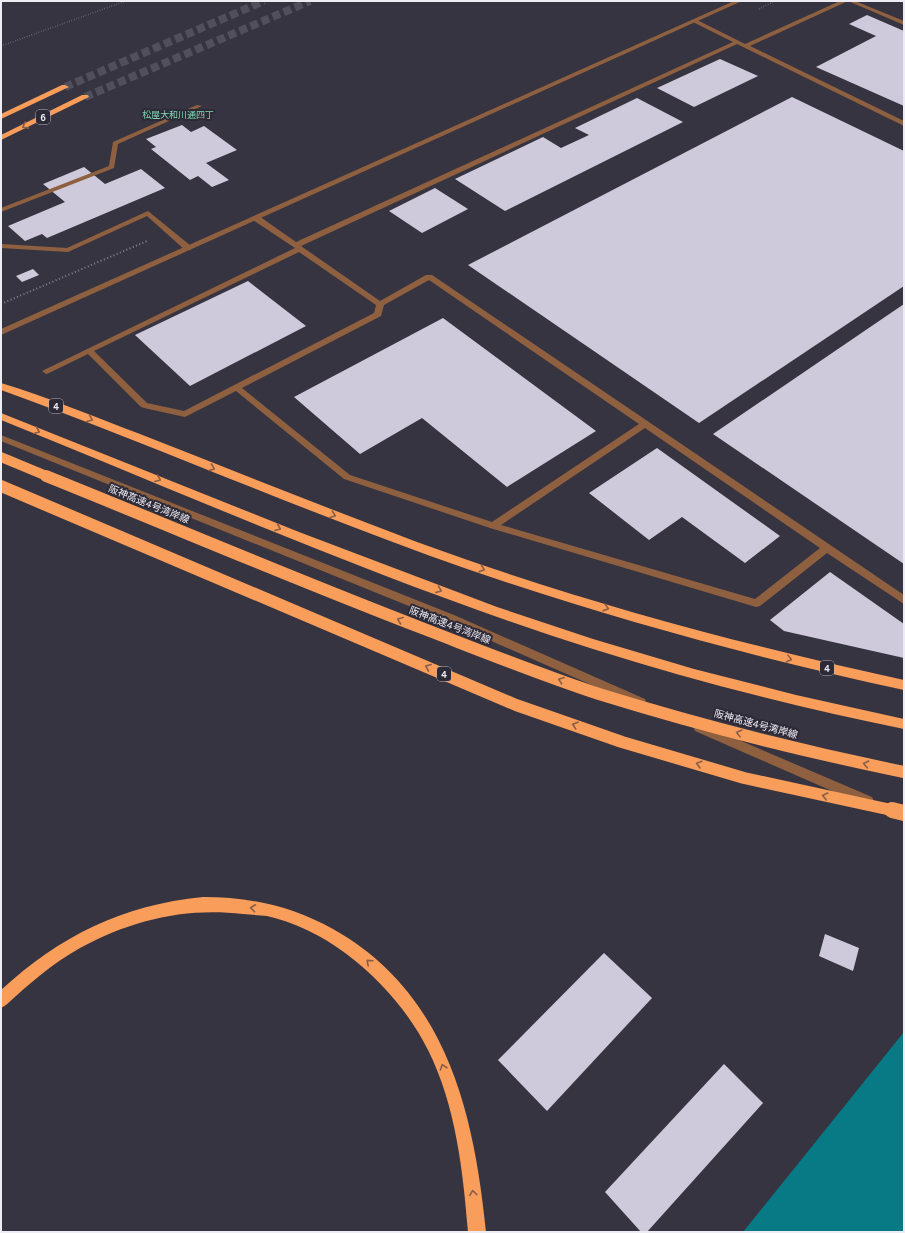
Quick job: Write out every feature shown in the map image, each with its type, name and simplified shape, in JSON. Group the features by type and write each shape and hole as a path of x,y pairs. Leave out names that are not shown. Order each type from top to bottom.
{"highway":[{"name":"6","path":"1,117 65,87"},
{"name":"6","path":"1,138 85,97"},
{"name":"4","path":"1,386 307,505 504,576 669,627 845,673 904,685"},
{"path":"1,416 334,551 471,602 575,638 726,684 904,724"},
{"name":"阪神高速4号湾岸線","path":"1,457 379,612 598,693 716,728 828,756 904,772"},
{"name":"4","path":"1,486 516,705 622,742 744,778 904,813"},
{"path":"1,1000 35,969 85,937 132,918 181,907 220,904 271,910 314,926 354,949 393,985 421,1022 441,1061 459,1114 470,1168 477,1232"}],"street":[{"path":"1,332 738,1"},
{"path":"745,46 845,1"},
{"path":"850,1 904,23"},
{"path":"695,21 904,124"},
{"path":"46,371 299,246 737,42"},
{"path":"1,210 112,167 115,143 200,106"},
{"path":"1,246 68,250 148,213 188,248"},
{"path":"256,218 299,246 380,304"},
{"path":"89,351 144,405 185,414 378,314 380,304 429,277 904,600"},
{"path":"236,387 347,477 493,526 756,604 827,548"},
{"path":"493,526 644,424"},
{"path":"1,438 450,618 904,817"}],"path":[{"path":"1,46 126,1"}],"water":[{"path":"904,1032 904,1232 743,1232"}],"building":[{"path":"867,15 904,31 904,106 816,67 876,36 849,24"},
{"path":"720,59 758,76 694,107 657,88"},
{"path":"792,97 904,151 904,286 699,423 468,265"},
{"path":"637,98 683,122 505,211 455,179 543,137 561,148 589,135 575,128"},
{"path":"182,125 191,132 204,126 237,150 206,163 229,180 212,187 198,176 190,180 151,149 156,147 146,139"},
{"path":"84,167 105,184 141,169 165,188 47,238 42,234 25,241 8,226 65,202 43,184"},
{"path":"435,188 468,209 422,233 389,211"},
{"path":"33,269 39,275 22,282 16,276"},
{"path":"248,281 306,326 190,386 135,335"},
{"path":"904,304 904,564 713,434"},
{"path":"443,318 596,431 507,487 422,418 360,454 294,397"},
{"path":"657,448 780,536 745,563 682,517 649,540 589,493"},
{"path":"830,572 904,624 904,658 784,631 770,620"},
{"path":"825,934 859,948 853,971 819,956"},
{"path":"604,953 652,998 547,1111 498,1060"},
{"path":"724,1064 763,1103 647,1232 641,1232 605,1192"}],"tunnel":[{"path":"65,87 264,1"},
{"path":"85,97 310,1"}],"district":[{"name":"松屋大和川通四丁","path":"178,114"}]}
